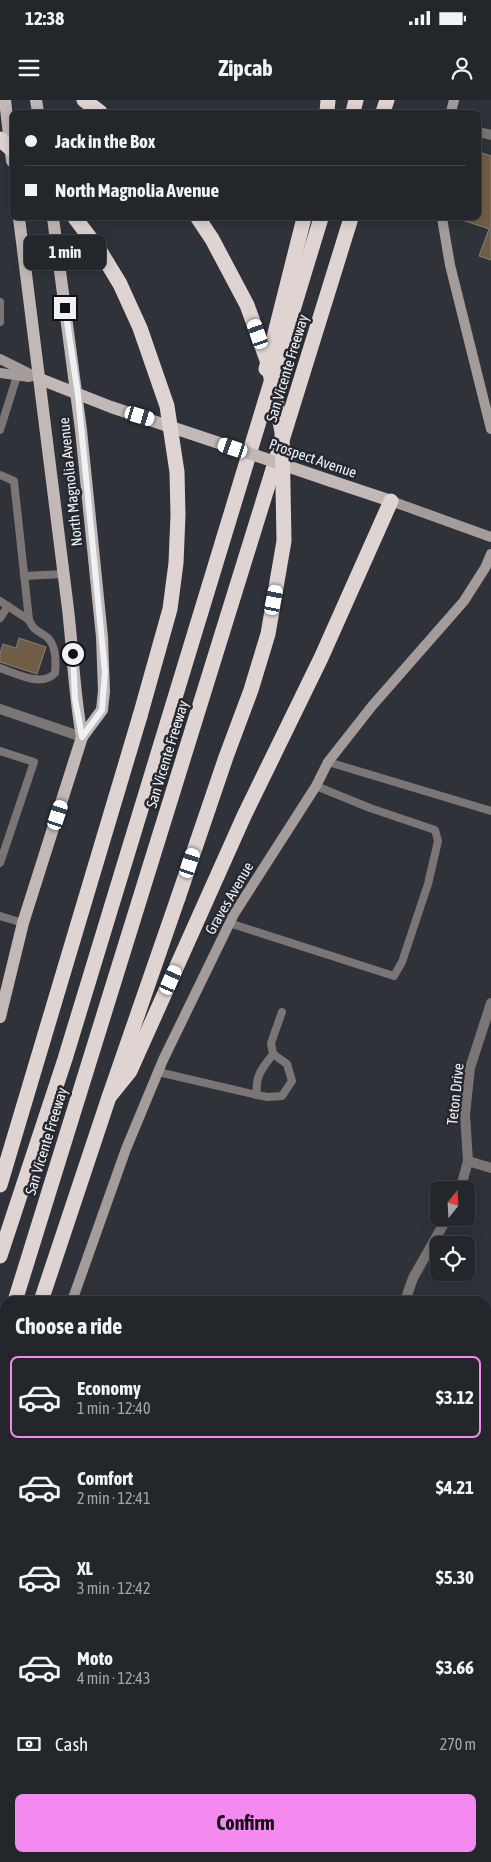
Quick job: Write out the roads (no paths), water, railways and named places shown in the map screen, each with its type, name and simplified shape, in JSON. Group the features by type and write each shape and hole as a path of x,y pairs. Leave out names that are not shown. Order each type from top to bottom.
{"highway":[{"path":"84,100 97,110"},
{"path":"0,139 10,148"},
{"path":"0,1185 140,716 170,609 176,563 177,472 167,406 140,328 120,284 100,251 77,220"},
{"path":"43,1296 226,757 251,690 268,634 284,540 282,432 268,363 248,306 212,239 199,220"},
{"path":"238,496 277,320 303,220"},
{"name":"San Vicente Freeway","path":"0,1256 65,1058 238,496 320,220"},
{"name":"San Vicente Freeway","path":"17,1296 350,220"},
{"path":"109,1098 130,1071 244,816 321,658 391,501"}],"main road":[{"path":"5,100 10,144"},
{"name":"North Magnolia Avenue","path":"20,220 64,574 73,654 75,699 82,737"},
{"name":"North Magnolia Avenue","path":"0,1017 23,923 82,737 102,710 105,672 78,395 53,220"},
{"path":"442,220 450,265 491,429"},
{"name":"Prospect Avenue","path":"0,359 78,395 391,501 491,538"},
{"name":"Prospect Avenue","path":"0,373 40,379"},
{"name":"Graves Avenue","path":"74,1296 126,1148 158,1072 229,924 316,786 328,762 372,706 464,601 485,568 491,554"}],"street":[{"path":"0,709 82,737"},
{"name":"Teton Drive","path":"462,1181 468,1161 465,1114 470,1068 491,1003"},
{"path":"468,1161 491,1168"},
{"path":"407,1296 413,1278 442,1226"}],"lane":[{"path":"0,302 0,322"},
{"path":"0,430 17,376"},
{"path":"0,475 14,481 29,620 32,627 53,643 55,673 50,678 39,680 0,668"},
{"path":"24,576 64,574"},
{"path":"0,601 29,620"},
{"path":"0,618 8,606"},
{"path":"0,751 34,762 0,863"},
{"path":"328,762 491,811"},
{"path":"229,924 394,976 402,962 428,884 438,841 435,830 370,808 316,786"},
{"path":"0,916 23,923"},
{"path":"158,1072 257,1095 268,1097 282,1096 292,1081 287,1064 274,1054 271,1043 282,1012"},
{"path":"257,1095 256,1082 263,1067 274,1054"}]}
